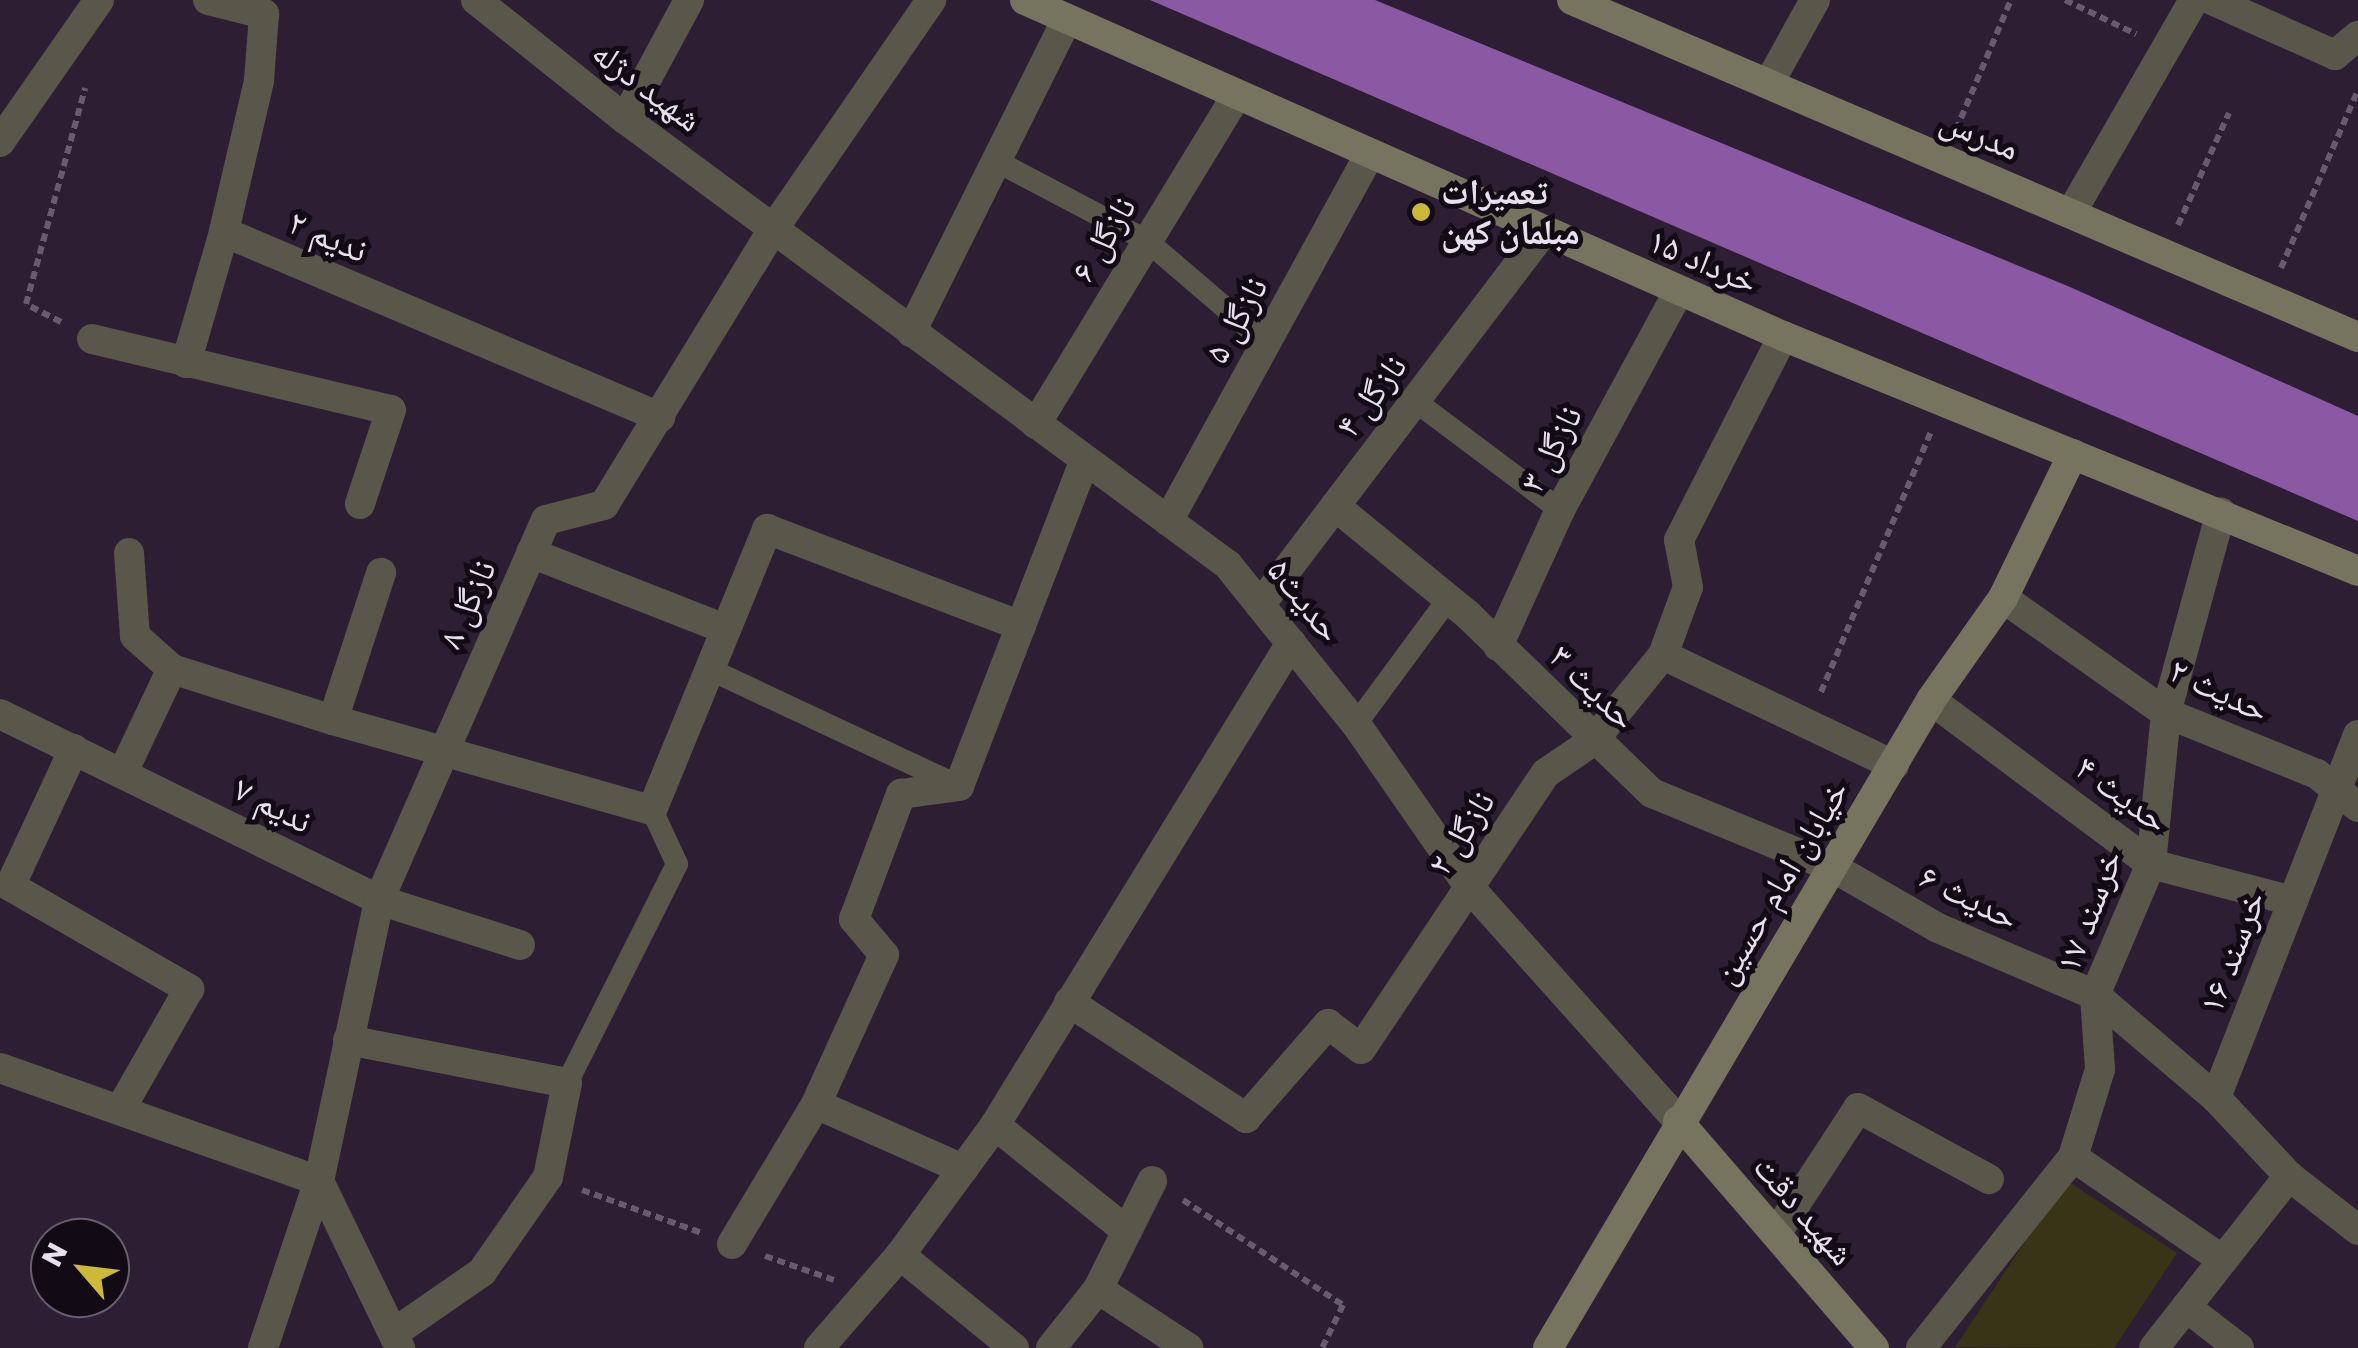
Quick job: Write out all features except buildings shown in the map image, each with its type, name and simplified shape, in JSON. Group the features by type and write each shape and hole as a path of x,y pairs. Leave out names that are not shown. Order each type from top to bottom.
{"street":[{"path":"0,142 99,0"},
{"path":"186,363 224,232 259,81 269,7 208,0"},
{"name":"شهید دژله","path":"476,0 625,118 774,228"},
{"path":"625,118 689,0"},
{"name":"نازگل ۸","path":"263,1348 319,1181 380,900 546,520 604,505 774,228 930,0"},
{"name":"۱۵ خرداد","path":"1026,0 1782,336 1943,404 2222,512 2358,571"},
{"name":"مدرس","path":"1572,0 2358,337"},
{"path":"1768,84 1814,0"},
{"path":"2071,213 2170,50 2194,0"},
{"path":"2212,0 2335,55 2358,36"},
{"path":"911,332 1067,19"},
{"name":"نازگل ۶","path":"1036,424 1237,96"},
{"name":"نازگل ۵","path":"1168,520 1369,155"},
{"name":"حدیث۵","path":"774,228 1228,565 1356,724 1470,888 1678,1122"},
{"name":"ندیم ۲","path":"224,232 660,417"},
{"name":"نازگل ۴","path":"1260,604 1543,232"},
{"name":"نازگل ۳","path":"1498,646 1560,510 1679,291"},
{"name":"نازگل ۲","path":"1069,1002 1246,1118 1328,1024 1361,1049 1546,773 1593,742 1662,655 1688,587 1679,540 1782,336"},
{"path":"92,339 391,410 360,504"},
{"name":"خیابان امام حسین","path":"1548,1348 1678,1122 1834,868 1931,700 2002,598 2074,454"},
{"path":"732,1244 816,1104 884,955 854,919 901,794 958,786 1085,460"},
{"name":"حدیث ۳","path":"1335,506 1448,598 1593,742 1652,793 1834,868"},
{"name":"خرسند ۱۷","path":"1920,1348 2073,1156 2100,1069 2095,995 2151,864 2166,713 2222,512"},
{"path":"129,553 134,636 172,670 442,752 652,810 766,529 1021,626"},
{"path":"531,553 725,630"},
{"path":"333,720 381,573"},
{"name":"حدیث ۲","path":"2002,598 2166,713 2317,774 2347,799"},
{"path":"819,1348 900,1255 995,1125 1291,644"},
{"path":"1662,655 1894,765"},
{"path":"123,772 172,670"},
{"name":"حدیث ۴","path":"1931,700 2151,864 2293,901"},
{"name":"ندیم ۷","path":"0,714 380,900 520,945"},
{"name":"خرسند ۱۶","path":"2216,1098 2293,901 2347,799 2358,735"},
{"path":"74,749 10,886 189,989 120,1110"},
{"name":"حدیث ۶","path":"1834,868 1938,928 2095,995 2216,1098"},
{"path":"0,1068 319,1181 397,1340 482,1272 548,1178 567,1083 348,1040"},
{"path":"2216,1098 2289,1176 2358,1230"},
{"path":"816,1104 963,1169"},
{"path":"1776,1234 1858,1108 1988,1179"},
{"name":"شهید دقت","path":"1678,1122 1874,1348"},
{"path":"995,1125 1127,1231"},
{"path":"2073,1156 2223,1260"},
{"path":"2154,1348 2289,1176"},
{"path":"1050,1348 1098,1288 1152,1180"},
{"path":"900,1255 1014,1348"},
{"path":"1098,1288 1188,1348"},
{"path":"2186,1307 2239,1348"}],"lane":[{"path":"998,162 1146,240 1266,343"},
{"path":"1415,401 1560,510"},
{"path":"1356,724 1448,598"},
{"path":"709,669 958,786"},
{"path":"567,1083 678,864 652,810"}],"path":[{"path":"1944,158 2011,0"},
{"path":"2065,0 2170,50"},
{"path":"88,76 26,304 92,339"},
{"path":"2268,298 2358,90"},
{"path":"2165,253 2229,113"},
{"path":"1807,724 1943,404"},
{"path":"1152,1180 1342,1305 1322,1348"}],"shaded area":[{"path":"1150,0 1375,0 2070,287 2358,416 2358,521"},
{"path":"2066,1180 2177,1253 2114,1348 1955,1347"}],"place":[{"name":"تعمیرات مبلمان کهن","path":"1421,212"}]}
